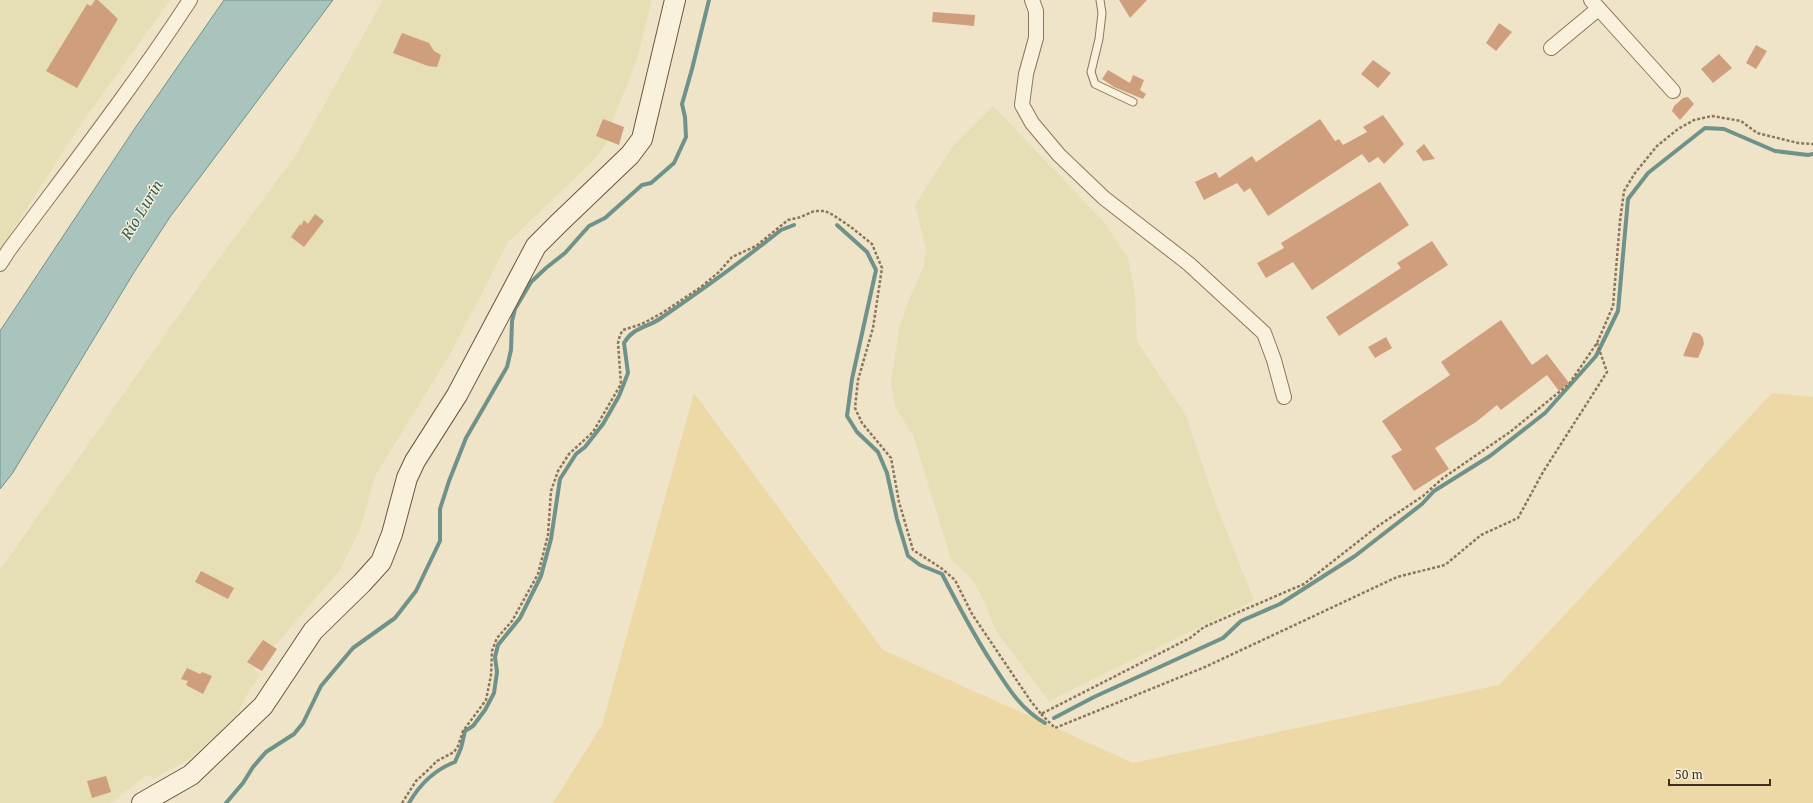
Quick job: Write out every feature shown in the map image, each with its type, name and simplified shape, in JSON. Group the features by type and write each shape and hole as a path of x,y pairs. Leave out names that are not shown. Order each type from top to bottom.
{"street":[{"path":"0,264 172,28 190,0"},
{"path":"142,803 191,775 263,706 313,631 362,583 381,562 392,534 407,478 415,461 457,395 536,246 630,155 642,139 675,0"},
{"path":"1032,0 1036,11 1036,38 1026,74 1022,105 1032,124 1059,155 1104,198 1189,264 1264,333 1274,360 1284,397"},
{"path":"1551,48 1594,4 1673,92"}],"lane":[{"path":"1100,0 1102,13 1099,39 1091,72 1095,84 1133,102"}],"path":[{"path":"1042,714 1190,638 1204,626 1304,584 1378,526 1423,496 1443,478 1510,432 1569,384 1598,345 1613,306 1624,191 1635,173 1657,146 1678,129 1694,120 1712,116 1741,121 1757,133 1798,143 1813,144"},
{"path":"402,803 416,781 437,761 454,752 458,746 463,731 486,700 491,675 492,651 497,638 512,621 538,574 548,535 551,491 558,471 569,454 593,432 621,384 618,343 623,330 642,324 662,313 701,287 719,272 732,257 756,246 788,220 801,217 814,211 825,211 851,226 872,244 882,268 873,328 858,380 855,408 862,423 891,458 899,502 913,550 941,568 955,580 972,614 1030,700 1055,728 1205,667 1397,577 1445,565 1481,535 1518,518 1543,472 1607,372 1598,345"}],"shaded area":[{"path":"0,0 170,0 77,130 0,250"},
{"path":"383,0 652,0 637,60 613,120 606,144 594,160 508,242 452,351 375,476 360,529 340,570 254,670 261,674 249,691 236,717 188,760 154,778 147,775 111,803 0,803 0,570 209,272 296,155"},
{"path":"993,106 1105,223 1128,258 1135,294 1137,341 1186,416 1215,502 1254,600 1049,701 996,631 983,598 971,578 951,559 913,435 895,407 891,384 899,329 910,297 924,266 926,248 915,205 953,146"}],"sand":[{"path":"694,393 883,650 1133,763 1499,685 1772,393 1813,397 1813,803 553,803 602,725"}],"water":[{"name":"Río Lurín","path":"224,0 333,0 170,217 133,274 12,474 0,489 0,331 133,131"}],"building":[{"path":"95,0 98,0 118,19 77,88 46,71 87,4 91,6"},
{"path":"1119,0 1147,0 1130,18"},
{"path":"933,12 975,15 974,26 932,22"},
{"path":"1499,23 1512,32 1496,51 1486,43"},
{"path":"402,33 429,43 434,51 441,55 437,67 428,66 393,53"},
{"path":"1756,45 1767,51 1756,69 1746,63"},
{"path":"1719,54 1732,68 1713,83 1701,69"},
{"path":"1373,60 1391,73 1378,88 1361,74"},
{"path":"1108,70 1130,83 1133,75 1144,80 1140,90 1146,94 1143,99 1114,87 1102,79"},
{"path":"1688,97 1694,104 1680,120 1672,111 1674,106 1683,98"},
{"path":"1383,115 1404,144 1384,164 1378,157 1369,163 1362,154 1268,216 1250,188 1244,192 1237,183 1204,200 1195,182 1216,172 1219,178 1252,156 1256,162 1320,119 1335,141 1339,139 1343,145 1367,132 1363,127"},
{"path":"603,119 624,127 619,145 596,136"},
{"path":"1424,144 1435,159 1423,161 1416,151"},
{"path":"1380,182 1409,225 1312,290 1293,262 1266,278 1257,263 1284,248 1281,243"},
{"path":"315,214 324,221 304,247 291,237 300,224 301,226 304,220 308,224"},
{"path":"1432,241 1448,265 1339,336 1326,317 1401,268 1397,263"},
{"path":"1501,320 1532,365 1547,354 1569,383 1559,391 1547,375 1501,410 1497,405 1476,422 1435,448 1449,469 1414,491 1391,456 1402,450 1382,421 1450,375 1441,362"},
{"path":"1693,332 1700,334 1703,338 1704,344 1698,358 1683,356"},
{"path":"1386,337 1392,348 1375,358 1368,347"},
{"path":"201,571 234,588 228,599 195,582"},
{"path":"263,640 277,649 262,671 247,662"},
{"path":"187,668 200,674 202,672 212,676 203,694 186,685 188,681 181,679"},
{"path":"106,776 111,792 92,798 87,781"}],"waterway":[{"path":"226,803 266,752 294,734 303,723 321,686 353,648 395,618 416,591 440,541 440,509 449,481 466,438 507,367 511,350 512,321 515,309 531,282 565,253 589,226 605,218 642,185 651,183 674,163 686,137 685,117 682,104 709,0"},
{"path":"1054,718 1094,697 1223,638 1241,621 1280,604 1355,556 1422,504 1434,491 1490,456 1545,413 1596,356 1618,311 1628,199 1648,173 1705,128 1724,129 1775,151 1808,155 1813,154"},
{"path":"409,803 428,778 440,769 455,762 461,748 465,731 473,726 485,710 494,693 497,672 495,657 498,645 520,618 541,576 551,539 560,479 576,454 585,447 603,424 619,396 628,373 624,343 636,331 656,321 707,286 781,230 794,225"},
{"path":"837,225 867,252 876,270 852,379 847,416 857,432 878,452 887,473 897,519 908,556 920,565 942,574 978,641 1009,688 1028,711 1045,723"}]}
